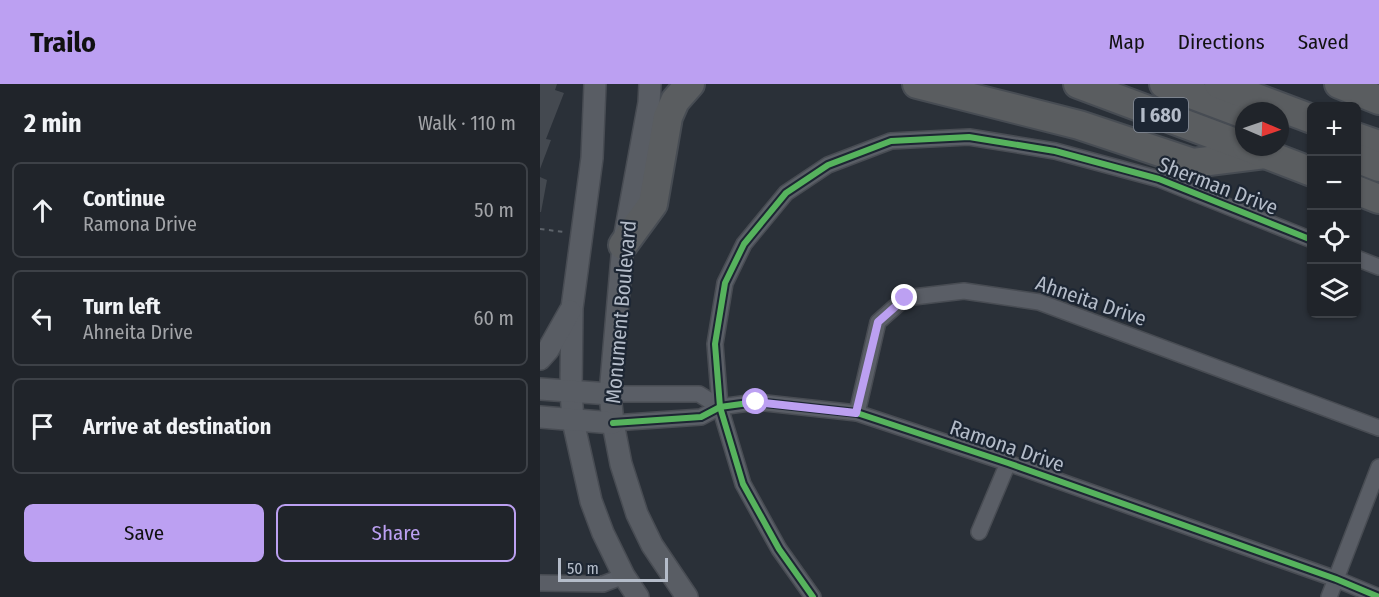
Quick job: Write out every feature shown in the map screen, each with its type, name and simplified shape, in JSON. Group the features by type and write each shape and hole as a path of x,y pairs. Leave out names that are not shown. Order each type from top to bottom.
{"highway":[{"path":"623,245 653,204 668,117 675,101 690,84"},
{"path":"917,84 1079,125 1193,163 1235,153"},
{"name":"I 680","path":"1078,84 1235,143"},
{"name":"I 680","path":"1164,84 1235,111"},
{"path":"1220,84 1307,117"},
{"path":"1339,84 1379,100"},
{"path":"1289,132 1307,139"},
{"path":"1361,139 1379,146"},
{"name":"I 680","path":"1270,156 1307,170"},
{"path":"1361,160 1379,167"},
{"path":"1361,192 1379,199"}],"main road":[{"name":"Monument Boulevard","path":"595,84 592,158 572,308 573,421 591,501 603,533 624,576 638,597"},
{"name":"Monument Boulevard","path":"650,84 649,102 623,245 610,394 621,464 637,514 652,545 687,597"},
{"path":"540,359 548,350 572,308"},
{"path":"540,389 610,394"},
{"path":"540,417 613,423"}],"street":[{"name":"Sherman Drive","path":"813,597 779,549 743,484 720,407 715,344 725,283 744,244 786,193 828,165 891,141 969,137 1055,151 1159,178 1307,238"},
{"path":"1361,260 1379,267"},
{"name":"Ahneita Drive","path":"856,413 878,322 905,298 964,291 1039,302 1379,428"},
{"path":"610,394 699,394 720,407"},
{"name":"Ramona Drive","path":"613,423 701,417 720,407 756,402 856,413 1008,463 1336,579 1379,597"},
{"path":"980,532 1008,463"},
{"path":"1329,597 1379,467"},
{"path":"540,583 585,590 624,576"}],"path":[{"path":"540,229 582,235"}],"building":[{"path":"540,84 557,84 555,90 564,93 546,139 551,140 540,169"},
{"path":"540,177 547,180 541,212 540,212"}],"cycle path":[{"path":"813,597 779,549 743,484 720,407 715,344 725,283 744,244 786,193 828,165 891,141 969,137 1055,151 1159,179 1307,238"},
{"path":"613,423 701,417 720,407 756,402 857,413 1008,463 1336,579 1379,597"}],"route":[{"path":"756,402 856,413 878,322 905,298"}]}
